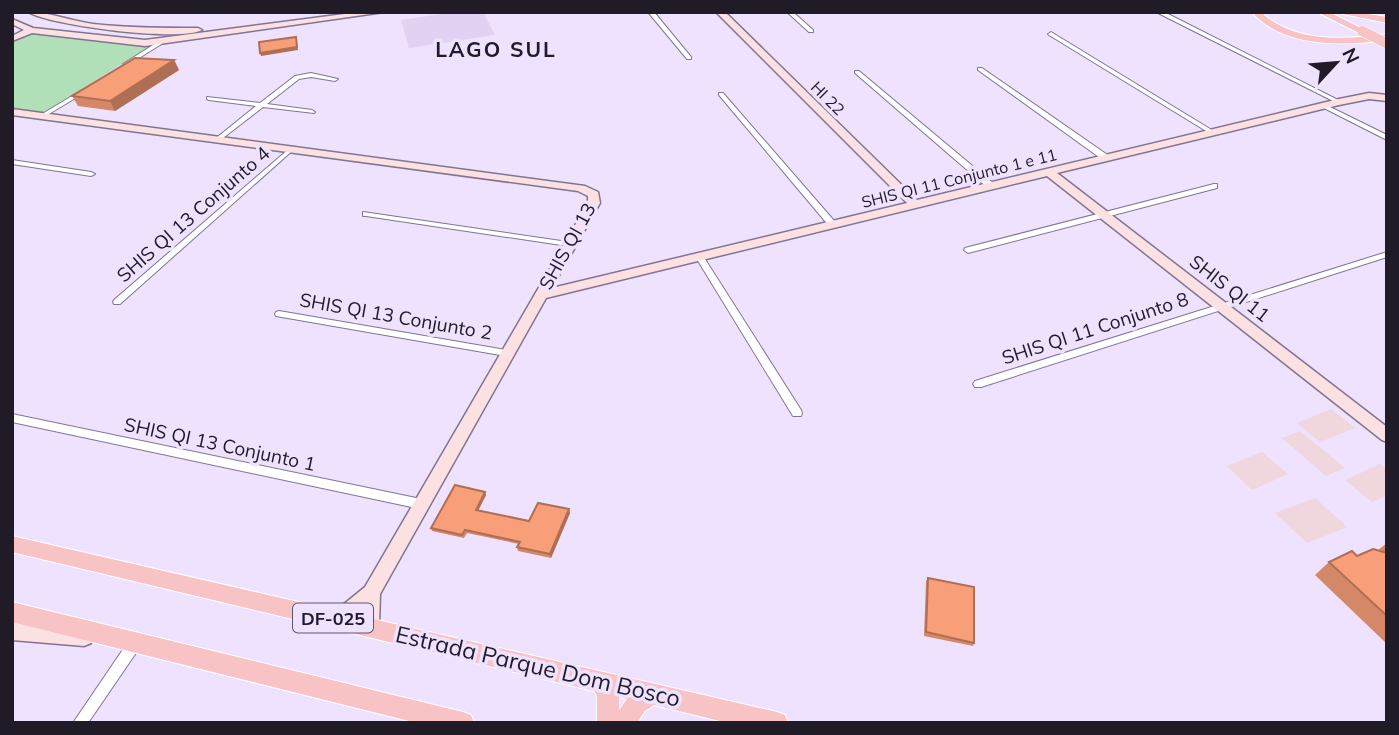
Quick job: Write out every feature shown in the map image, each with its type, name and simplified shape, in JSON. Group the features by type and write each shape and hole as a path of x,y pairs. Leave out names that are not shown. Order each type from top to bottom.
{"main road":[{"path":"1256,12 1276,27 1317,38 1357,41 1386,39"},
{"path":"1264,12 1266,18 1278,25 1313,35 1386,39"},
{"path":"1319,12 1387,20"},
{"path":"1334,14 1386,39"},
{"name":"Estrada Parque Dom Bosco","path":"12,544 777,723"},
{"path":"12,612 463,723"},
{"path":"600,681 608,693 608,723"},
{"path":"624,723 637,703 654,693"}],"street":[{"path":"12,19 30,12 125,29 207,33"},
{"path":"12,19 31,30 145,43 380,12"},
{"path":"651,12 689,58"},
{"name":"HI 22","path":"720,12 915,205"},
{"path":"790,12 811,30"},
{"path":"1159,12 1339,102"},
{"path":"123,41 106,36 125,29"},
{"path":"12,39 31,30"},
{"path":"1051,34 1213,133"},
{"path":"117,71 161,42"},
{"path":"980,69 1106,158"},
{"path":"858,72 991,186"},
{"path":"217,140 297,77 311,75 335,79"},
{"path":"43,116 93,85"},
{"path":"721,94 833,225"},
{"name":"SHIS QI 11 Conjunto 1 e 11","path":"540,295 1339,102 1369,96 1387,98"},
{"path":"209,98 312,112"},
{"path":"1324,106 1387,138"},
{"name":"SHIS QI 13","path":"12,112 589,191 596,198 371,593 339,619"},
{"name":"SHIS QI 13 Conjunto 4","path":"117,302 289,150"},
{"path":"12,162 90,174"},
{"name":"SHIS QI 11","path":"1049,172 1387,436"},
{"path":"968,250 1214,186"},
{"path":"366,214 569,244"},
{"name":"SHIS QI 11 Conjunto 8","path":"978,384 1387,254"},
{"path":"699,256 797,413"},
{"name":"SHIS QI 13 Conjunto 2","path":"279,314 506,353"},
{"name":"SHIS QI 13 Conjunto 1","path":"12,418 421,504"},
{"name":"SHIS QI 13","path":"370,627 371,593"},
{"path":"12,631 113,638"},
{"path":"80,723 135,643"}],"shaded area":[{"path":"455,12 483,12 495,35 409,48 401,20"},
{"path":"1331,409 1355,428 1320,442 1297,423"},
{"path":"1300,431 1345,468 1326,476 1282,438"},
{"path":"1262,452 1288,474 1252,490 1227,466"},
{"path":"1380,464 1387,469 1387,495 1372,502 1345,480"},
{"path":"1315,498 1347,527 1307,543 1275,513"}],"green space":[{"path":"30,32 152,45 43,113 12,109 12,41"}],"building":[{"path":"296,37 297,47 260,53 259,42"},
{"path":"135,58 174,60 110,101 72,96"},
{"path":"455,485 485,492 476,510 529,521 538,503 569,509 550,554 517,547 520,542 465,530 462,535 431,528"},
{"path":"1373,549 1387,553 1387,616 1329,562 1352,551 1357,556"},
{"path":"928,578 974,587 974,643 926,632"}],"district":[{"name":"LAGO SUL","path":"496,49"}]}
